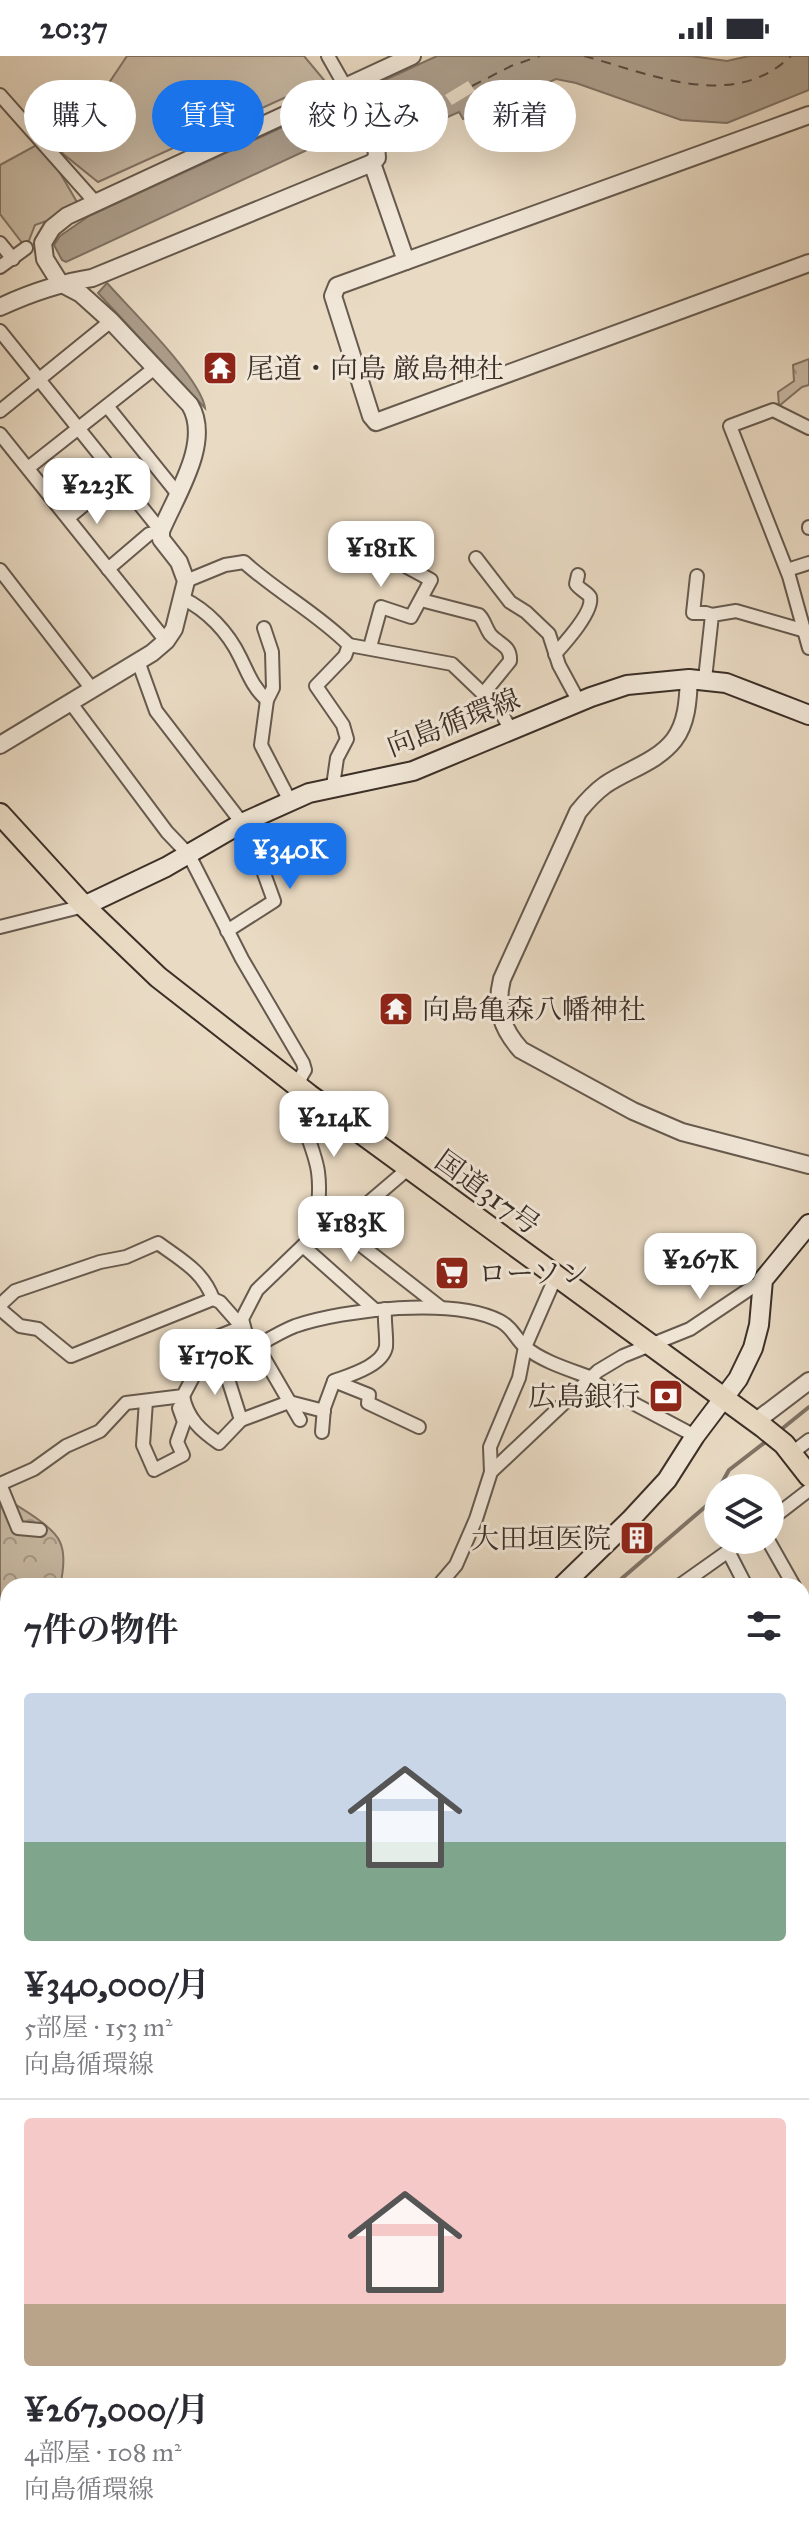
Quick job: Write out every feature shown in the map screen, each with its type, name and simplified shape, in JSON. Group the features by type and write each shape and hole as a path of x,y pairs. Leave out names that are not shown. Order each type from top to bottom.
{"highway":[{"name":"国道317号","path":"0,814 84,906 158,977 296,1084 759,1425 788,1448 809,1476"}],"main road":[{"name":"向島循環線","path":"84,906 290,801 333,786 413,771 627,685 697,679 740,686 809,715"},
{"path":"570,1578 667,1480 738,1379 753,1348 759,1325 763,1280 809,1224"}],"street":[{"path":"328,56 343,80"},
{"path":"368,80 412,56"},
{"path":"0,95 95,202"},
{"path":"809,115 337,286 333,296 371,416 376,422 809,263"},
{"path":"0,745 138,661 166,641 174,629 184,590 179,562 161,539 161,531 197,448 196,416 190,405 111,321 81,294 60,283 45,259 43,243 52,228 67,216 280,120"},
{"path":"0,307 60,283 92,278 372,163 377,158 377,152"},
{"path":"372,163 406,261"},
{"path":"0,243 13,259"},
{"path":"0,267 26,248"},
{"path":"0,300 25,295"},
{"path":"0,411 111,321"},
{"path":"0,331 161,531"},
{"path":"28,468 156,367"},
{"path":"107,406 177,493"},
{"path":"809,428 773,410 730,426 787,570 807,632 809,648"},
{"path":"0,434 166,641"},
{"path":"68,518 118,477"},
{"path":"108,569 149,534 161,531"},
{"path":"370,647 381,607 411,617 431,580 387,556"},
{"path":"476,558 510,602 526,612 549,634 555,654 579,702"},
{"path":"184,590 225,565 244,562 273,587 332,628 349,645 452,664 500,710 511,731"},
{"path":"787,570 809,563"},
{"path":"0,570 92,689"},
{"path":"555,654 583,619 591,600 576,584 578,575"},
{"path":"697,576 693,613 712,615 736,611 807,632"},
{"path":"184,590 222,630 238,653 256,690 267,700"},
{"path":"421,600 479,615 490,633 507,647 510,661 483,694"},
{"path":"712,615 697,679 674,740 657,756 605,785 578,812 502,979 498,994 499,1010 510,1037 521,1050 633,1111 682,1132 809,1165"},
{"path":"264,628 272,652 273,688 267,700 261,745 290,801"},
{"path":"333,786 337,758 347,739 343,725 316,686 345,656 349,645"},
{"path":"138,661 156,711 249,832 274,901 227,931"},
{"path":"70,702 167,832 189,855 227,931 303,1063 305,1070 296,1084 298,1102 318,1171 314,1235"},
{"path":"0,927 84,906"},
{"path":"242,1327 242,1319 257,1290 314,1235 355,1214 409,1168"},
{"path":"334,1224 440,1307"},
{"path":"213,1299 207,1283 198,1272 158,1243 126,1257 100,1262 15,1291 0,1307 20,1326 38,1329 71,1356 213,1299 220,1302 242,1327 248,1341 257,1346 300,1420"},
{"path":"303,1246 380,1309 386,1347 381,1358 360,1371 334,1381"},
{"path":"445,1578 456,1565 476,1519 491,1472 490,1447 519,1378 525,1347 556,1276"},
{"path":"491,1472 598,1371 623,1356 690,1329 763,1280"},
{"path":"257,1346 298,1325 380,1309 440,1307 496,1319 511,1327 525,1347 566,1369 592,1378 595,1383 695,1436"},
{"path":"146,1401 143,1445 154,1470 183,1455 177,1442 184,1422 179,1397 193,1377 198,1347 242,1327"},
{"path":"215,1338 241,1420"},
{"path":"322,1432 324,1411 334,1381"},
{"path":"334,1381 369,1395 368,1403 419,1427"},
{"path":"759,1425 809,1381"},
{"path":"179,1397 186,1412 206,1435 219,1443 241,1420 289,1402 324,1411"},
{"path":"40,1530 18,1528 0,1484 34,1469 66,1446 100,1431 126,1403 179,1397"},
{"path":"788,1448 809,1440"},
{"path":"784,1509 809,1490"},
{"path":"691,1578 727,1554"},
{"path":"729,1554 740,1578"},
{"path":"776,1554 789,1578"}],"green space":[{"path":"127,56 304,56 324,80 280,80 280,100 264,107 264,80 152,80 152,152 164,152 98,182 62,153 136,152 136,80 111,80"},
{"path":"24,152 48,152 81,209 35,225 26,248 0,214 0,165"},
{"path":"809,359 809,385 779,406 778,392 794,381 793,365"},
{"path":"0,1495 33,1516 56,1536 62,1547 63,1570 62,1578 0,1578"}],"shaded area":[{"path":"437,56 691,56 727,61 749,56 809,56 809,90 727,123 681,120 576,83 576,80 556,79 464,80 463,119 459,112 448,117 448,80 385,80"},
{"path":"280,128 280,152 303,152 66,262 62,260 54,245 60,236 89,216 228,152 264,152 264,136"},
{"path":"107,283 178,362 201,395 205,408 98,293"}],"pier":[{"path":"464,83 464,98 452,105 448,93"}],"waterway":[{"path":"778,1432 809,1407"},
{"path":"727,1474 768,1440"},
{"path":"622,1578 704,1508"}],"ferry route":[{"path":"484,80 540,56"},
{"path":"584,56 664,79 718,85 744,82 768,73 791,56"}],"place":[{"name":"尾道・向島 厳島神社","path":"220,368"},
{"name":"向島亀森八幡神社","path":"396,1009"},
{"name":"ローソン","path":"452,1273"},
{"name":"広島銀行","path":"666,1396"},
{"name":"大田垣医院","path":"637,1538"}]}
